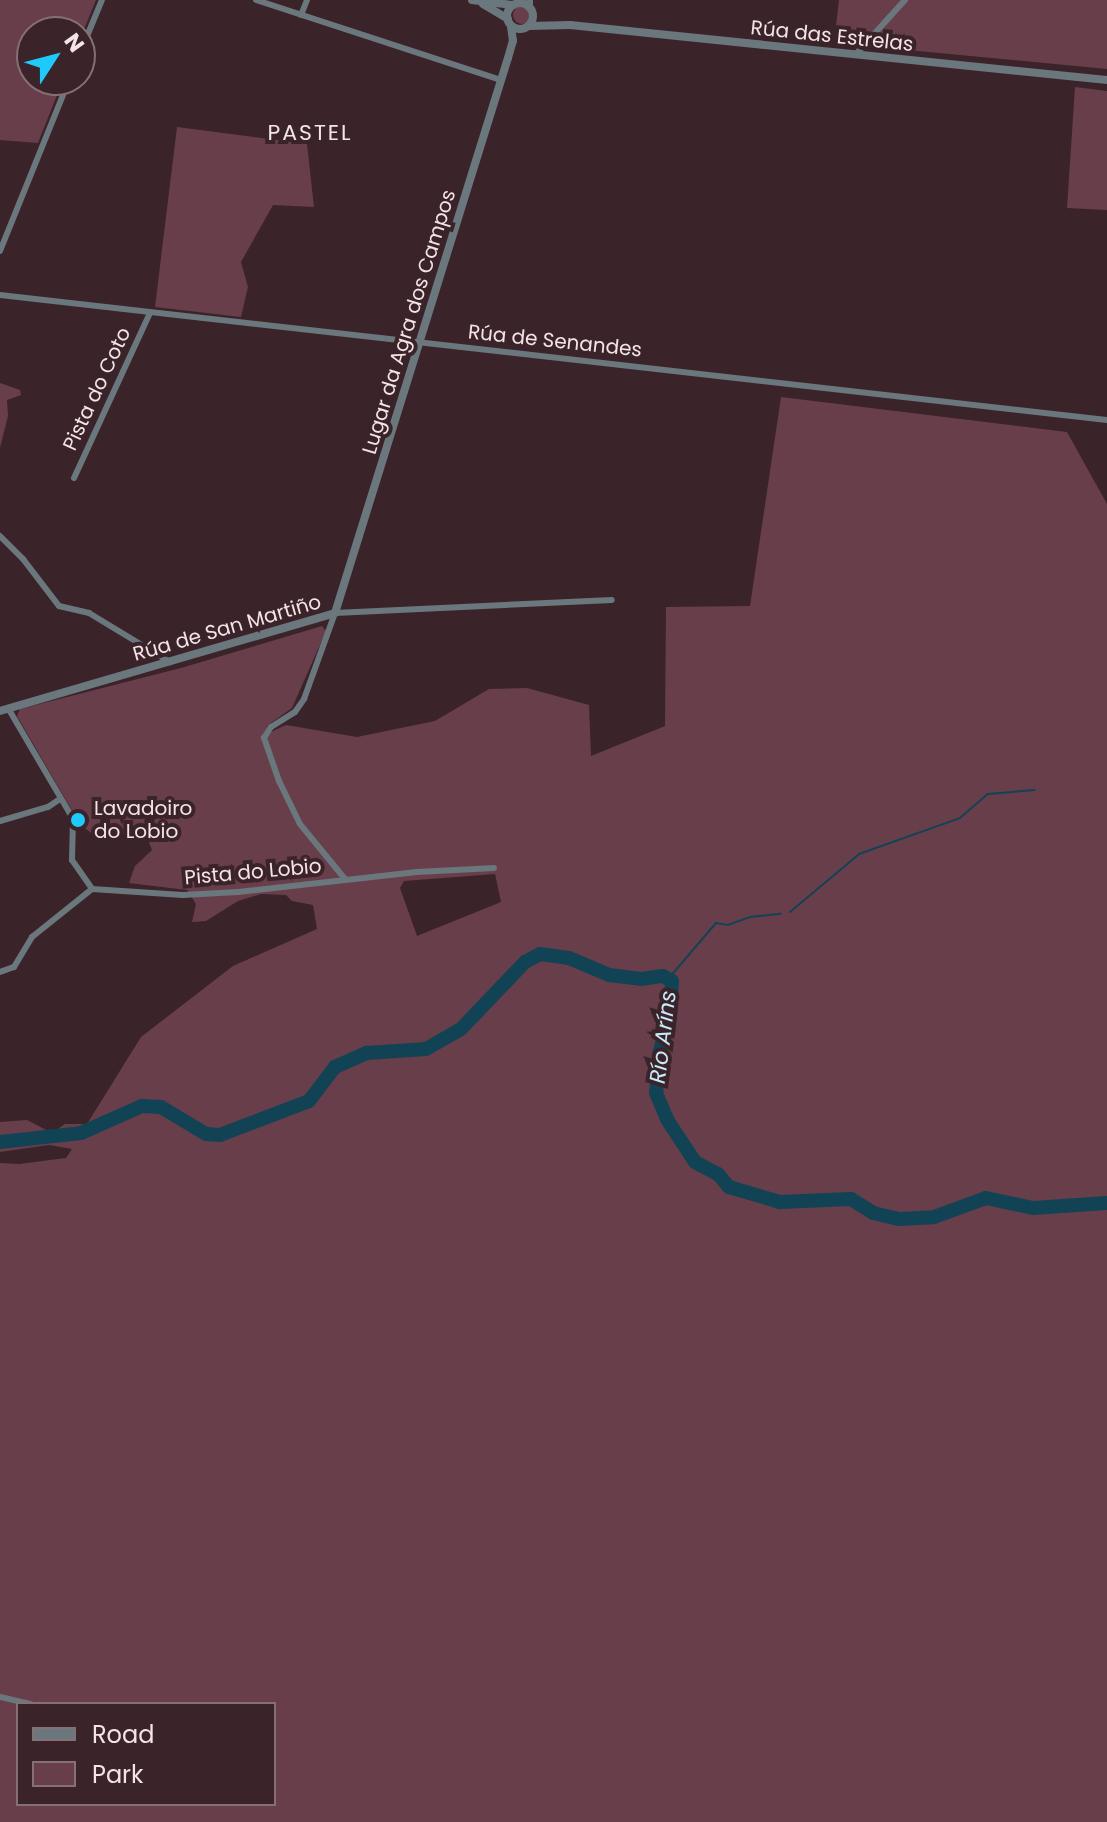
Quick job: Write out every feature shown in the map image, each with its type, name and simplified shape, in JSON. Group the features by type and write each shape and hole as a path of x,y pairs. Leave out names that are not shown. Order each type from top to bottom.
{"street":[{"path":"256,0 501,80"},
{"path":"301,15 307,0"},
{"path":"472,0 516,3 509,22"},
{"path":"856,54 905,0"},
{"path":"482,3 509,22 526,28 531,7"},
{"name":"Rúa das Estrelas","path":"516,3 531,7 554,23"},
{"name":"Lugar da Agra dos Campos","path":"509,22 513,41"},
{"name":"Rúa das Estrelas","path":"526,28 554,23 1107,80"},
{"name":"Lugar da Agra dos Campos","path":"335,613 513,41 526,28"},
{"path":"0,251 63,96"},
{"name":"Rúa de Senandes","path":"0,295 1107,420"},
{"name":"Pista do Coto","path":"74,478 150,313"},
{"path":"0,536 23,559 59,606 89,613 160,653 170,662"},
{"name":"Rúa de San Martiño","path":"4,710 335,613 612,600"},
{"path":"335,613 304,699 295,712 271,727 264,738 279,781 300,824 345,879"},
{"path":"0,972 14,967 32,937 92,889 72,860 75,825 4,710"},
{"path":"0,821 48,807 60,799"},
{"name":"Pista do Lobio","path":"92,889 113,887 183,895 417,872 494,868"},
{"path":"0,1697 22,1702"}],"green space":[{"path":"0,0 96,0 89,16 16,16 16,96 57,96 38,143 0,140"},
{"path":"839,0 1107,0 1107,69 834,43"},
{"path":"522,6 531,15 522,24 513,15"},
{"path":"1075,87 1107,91 1107,210 1067,208"},
{"path":"177,127 307,144 314,207 273,205 241,262 248,287 241,317 155,307"},
{"path":"0,383 20,390 21,395 7,400 8,416 0,448"},
{"path":"781,397 1067,432 1107,504 1107,1822 0,1822 0,1163 19,1164 66,1158 72,1149 49,1145 0,1152 0,1122 27,1120 52,1133 65,1124 87,1124 141,1037 233,966 317,929 313,905 292,901 286,895 261,894 238,901 206,921 192,922 196,904 187,890 129,883 135,866 152,850 144,830 139,824 111,841 102,842 80,824 17,716 20,709 181,668 322,626 326,631 292,708 268,725 264,735 286,725 357,737 435,721 489,689 527,688 589,705 591,756 665,726 666,607 750,606","holes":["495,874 501,902 417,936 400,888 404,881"]}],"waterway":[{"path":"790,912 859,854 960,818 988,794 1035,790"},
{"path":"669,978 716,923 728,925 750,917 781,914"},
{"name":"Río Aríns","path":"0,1142 81,1133 142,1106 161,1107 206,1134 220,1135 309,1101 335,1067 367,1053 426,1049 461,1029 525,962 540,954 569,958 609,975 641,979 663,976 672,981 670,1016 659,1054 656,1093 668,1121 695,1162 718,1174 729,1187 780,1202 851,1199 873,1213 899,1219 934,1217 986,1198 1033,1208 1107,1203"}],"place":[{"name":"Lavadoiro do Lobio","path":"78,820"}],"district":[{"name":"PASTEL","path":"310,133"}]}
